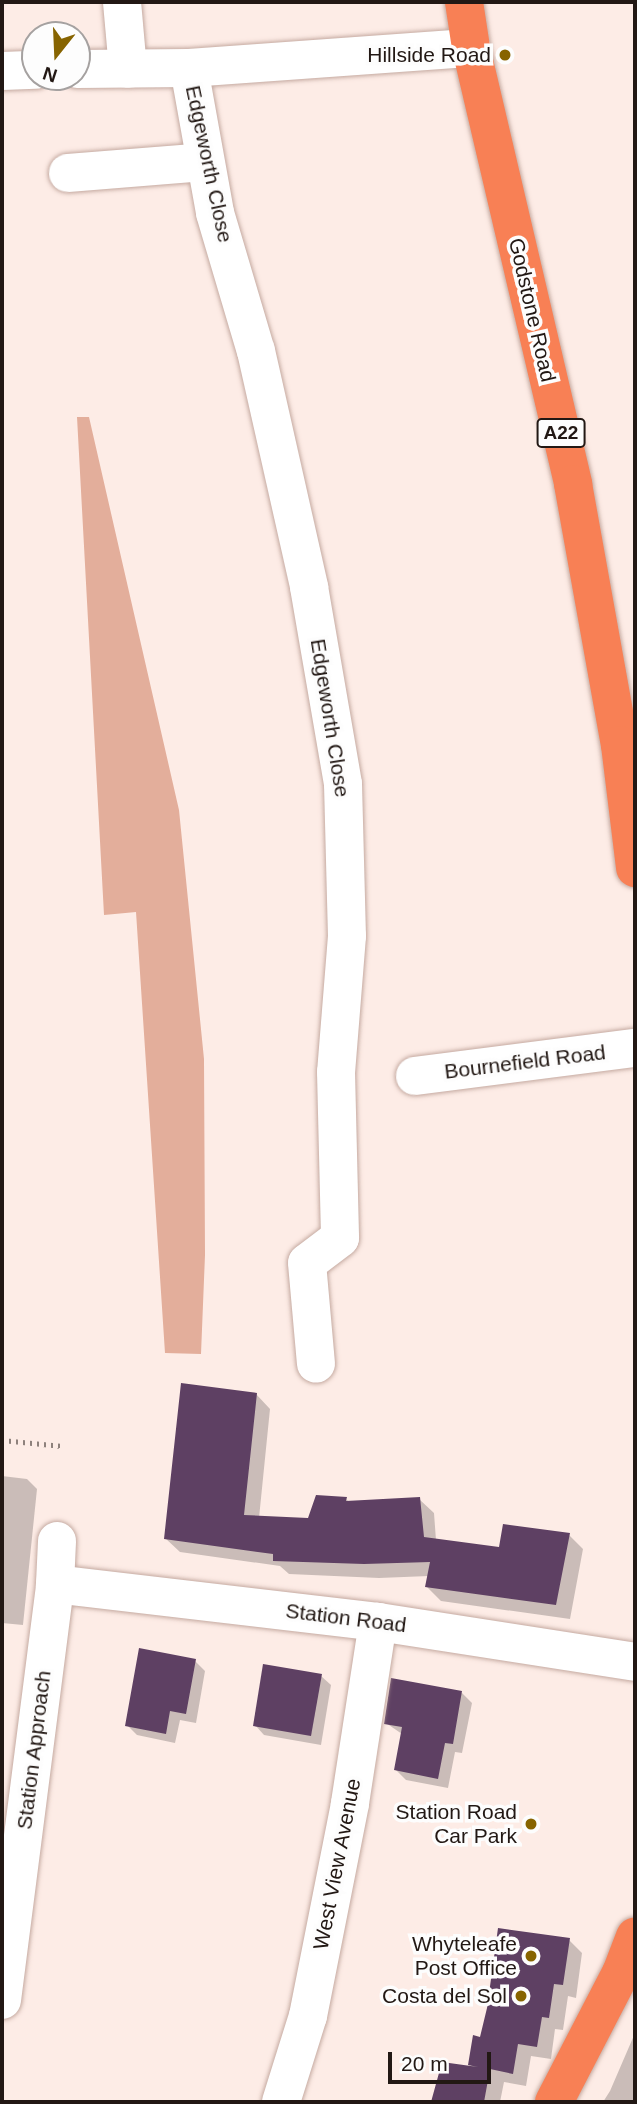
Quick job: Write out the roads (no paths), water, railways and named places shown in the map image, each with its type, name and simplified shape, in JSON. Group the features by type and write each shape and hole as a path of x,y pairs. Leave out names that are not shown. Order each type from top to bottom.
{"highway":[{"name":"Godstone Road","path":"464,2 471,48 573,484 620,745 635,868"},
{"path":"554,2102 621,1973 635,1937"}],"street":[{"path":"122,2 128,69"},
{"path":"91,69 189,68 471,48"},
{"name":"Edgeworth Close","path":"189,68 215,213 256,351 309,587 342,784 347,936 336,1072 340,1238 307,1263 316,1364"},
{"path":"2,71 21,70"},
{"path":"68,173 204,162"},
{"name":"Bournefield Road","path":"415,1076 635,1048"},
{"name":"Station Approach","path":"2,2000 55,1584 57,1541"},
{"name":"Station Road","path":"55,1584 377,1622 623,1660"},
{"name":"West View Avenue","path":"281,2102 313,1989 350,1803 377,1622"}],"place":[{"name":"Hillside Road","path":"505,55"},
{"name":"Station Road Car Park","path":"531,1824"},
{"name":"Whyteleafe Post Office","path":"531,1956"},
{"name":"Costa del Sol","path":"521,1996"}]}
